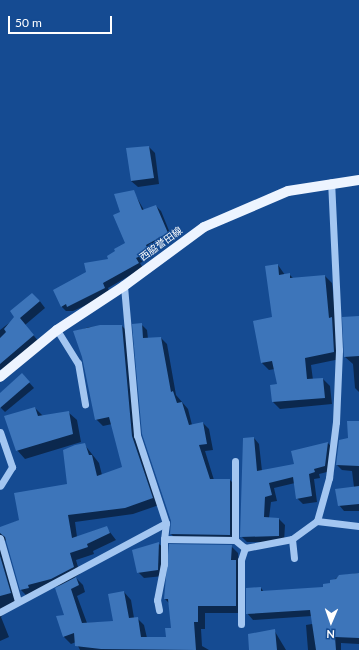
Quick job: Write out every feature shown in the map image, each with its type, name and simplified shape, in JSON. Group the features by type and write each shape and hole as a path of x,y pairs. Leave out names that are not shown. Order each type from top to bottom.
{"main road":[{"name":"西脇誉田線","path":"0,378 57,330 124,286 204,227 288,191 331,182 359,180"}],"street":[{"path":"164,539 235,540 245,548 292,539 317,521 329,478 336,422 339,350 331,182"},
{"path":"124,286 137,435 166,523 164,539 164,564 157,600 159,610"},
{"path":"57,330 78,363 85,404"},
{"path":"0,432 12,467 0,486"},
{"path":"235,461 235,540"},
{"path":"317,521 359,526"},
{"path":"0,612 166,523"},
{"path":"0,538 18,601"},
{"path":"292,539 294,558"},
{"path":"241,624 241,560 245,548"}],"building":[{"path":"149,146 154,178 131,181 126,148"},
{"path":"134,190 142,210 156,205 168,233 146,245 149,252 136,258 139,263 103,283 105,288 67,307 66,304 61,307 53,290 86,272 84,263 108,259 107,256 115,251 114,249 125,243 113,215 120,212 114,194"},
{"path":"278,264 279,275 290,273 290,278 325,275 329,318 332,317 334,352 305,358 307,379 323,378 325,398 272,402 270,385 277,384 272,361 261,363 253,321 272,317 265,266"},
{"path":"32,293 40,301 20,318 34,335 0,364 0,338 6,332 4,329 14,317 10,311"},
{"path":"359,316 359,356 344,357 342,317"},
{"path":"142,323 143,338 161,337 171,392 173,391 177,403 182,402 189,425 203,422 207,444 199,445 210,479 230,479 230,535 170,534 171,521 142,434 132,324"},
{"path":"100,325 122,325 132,436 153,498 125,508 68,515 72,538 107,526 110,533 87,544 88,547 70,553 74,567 51,579 28,585 29,588 20,590 5,537 0,533 0,527 19,520 14,493 67,484 63,450 75,445 85,443 89,455 92,455 97,476 122,467 109,417 95,420 82,357 73,331"},
{"path":"22,373 30,382 0,408 0,393"},
{"path":"35,407 38,416 69,411 73,434 16,451 4,416"},
{"path":"347,421 359,421 359,466 336,465 339,440 348,438"},
{"path":"254,437 257,471 294,464 291,451 328,442 325,466 314,469 315,472 309,474 312,496 296,499 293,477 269,483 272,495 265,497 264,517 279,518 279,536 240,537 243,438"},
{"path":"359,486 359,504 338,506 335,489"},
{"path":"159,542 158,570 137,573 132,550"},
{"path":"169,544 232,545 231,560 236,560 236,606 198,606 198,622 194,622 196,650 101,649 75,646 74,633 63,637 56,616 64,615 55,588 76,577 79,585 71,589 82,623 113,621 108,594 124,591 129,618 138,617 141,637 166,637 165,628 171,628 168,599 164,599"},
{"path":"0,556 11,593 0,596"},
{"path":"359,573 359,638 335,637 336,650 316,650 310,610 246,614 246,588 261,587 261,591 323,587 323,584 330,583 330,580 336,579 339,575"},
{"path":"275,629 277,650 249,650 248,634"}]}
